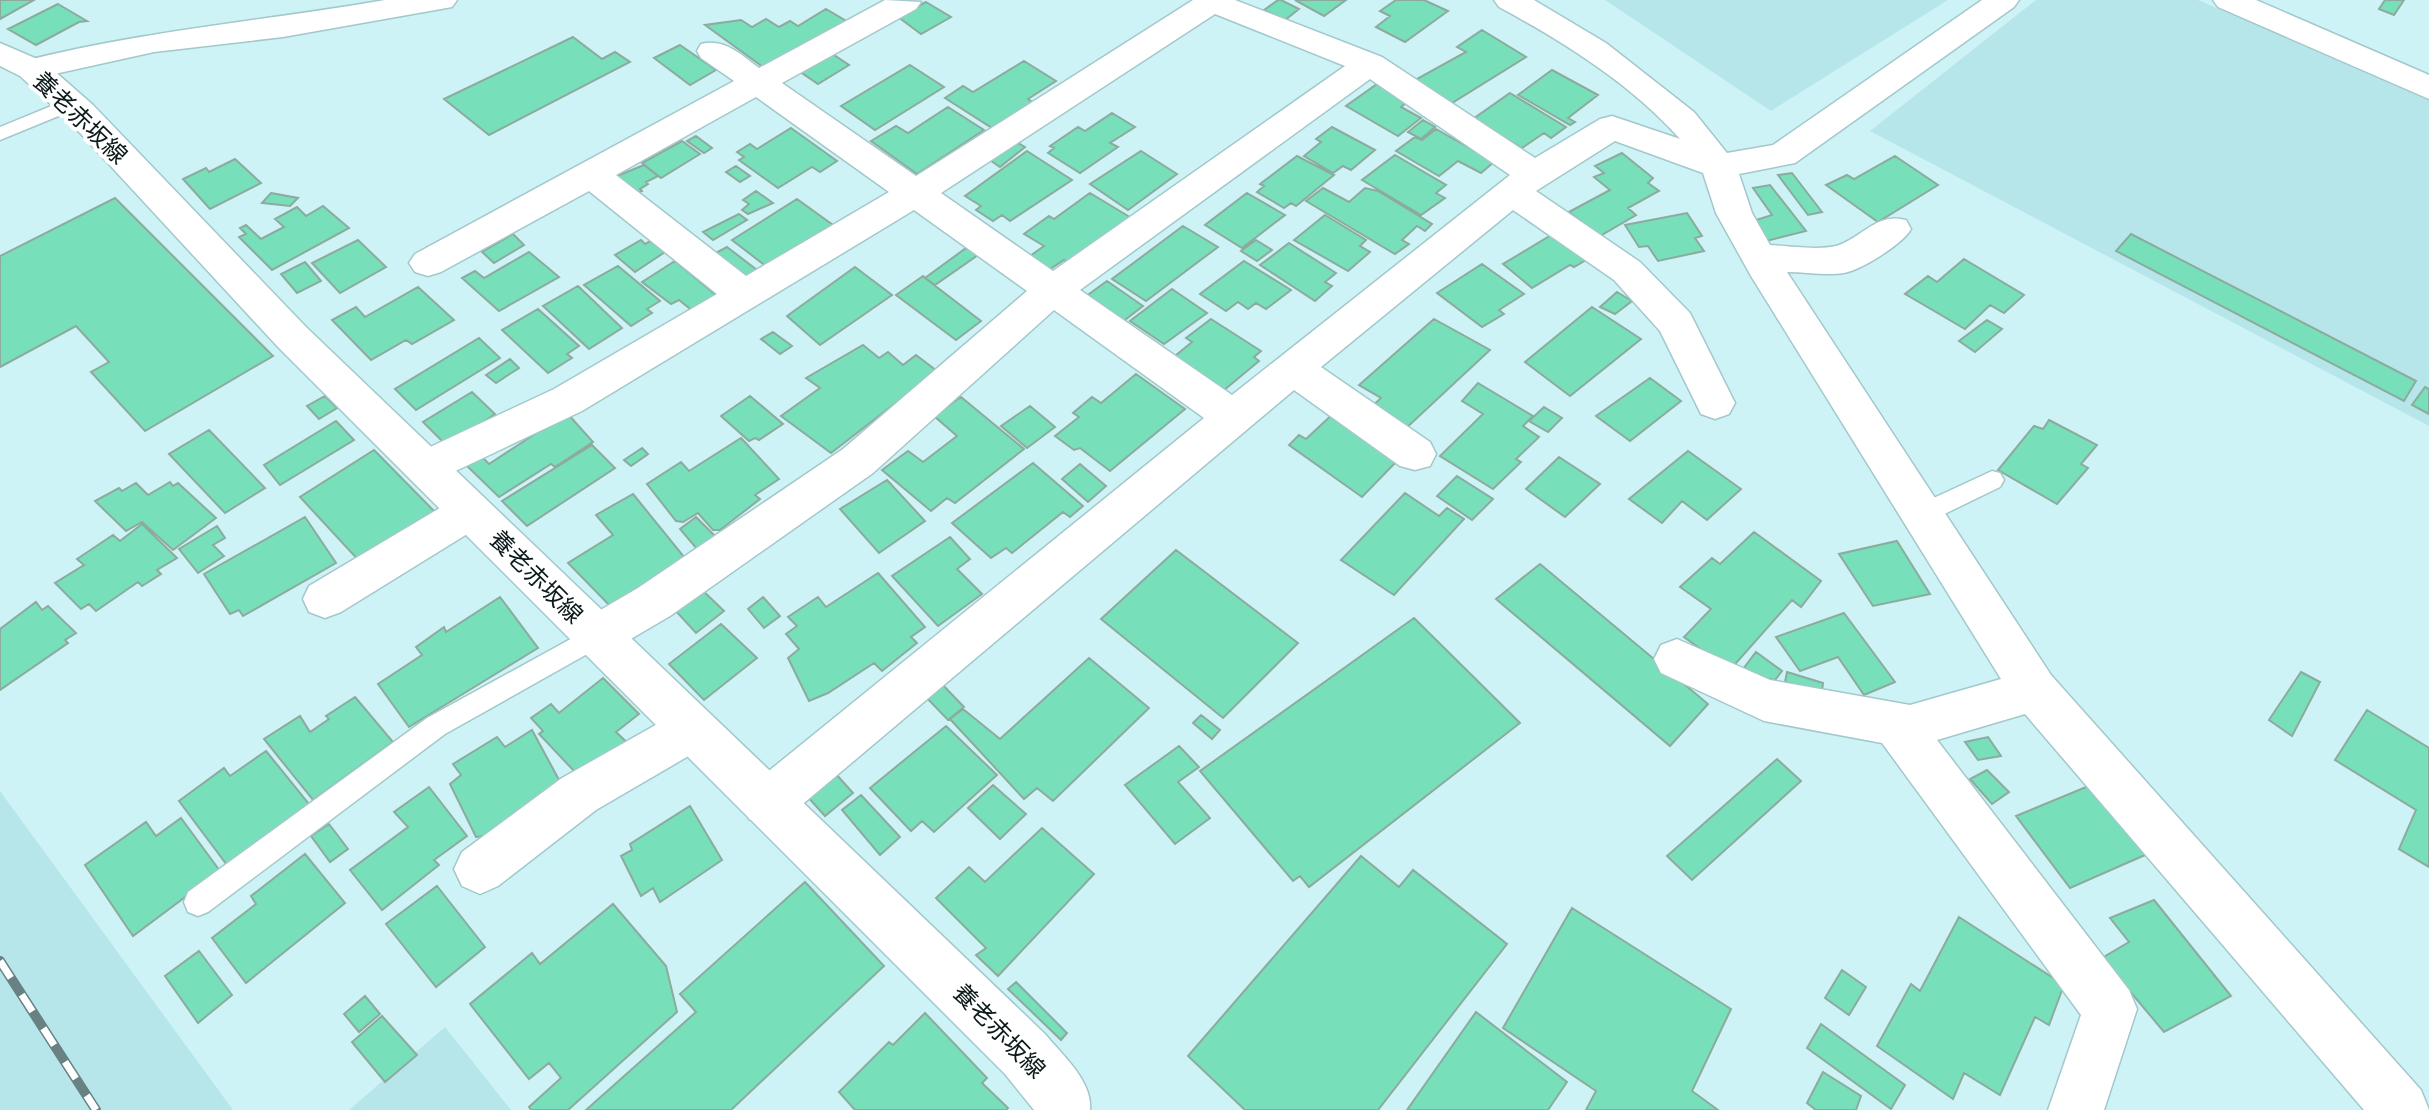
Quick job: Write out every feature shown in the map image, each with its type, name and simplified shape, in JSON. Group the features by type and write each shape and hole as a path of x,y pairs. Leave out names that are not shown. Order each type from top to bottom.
{"street":[{"path":"16,61 283,27 441,0"},
{"path":"1510,0 1555,23 1625,73 1690,128 1718,166 1734,213 1759,258 2034,690 2401,1110"},
{"path":"767,803 1232,416 1523,183 1612,127 1718,166 1783,155 2003,0"},
{"path":"2229,0 2288,11 2429,88"},
{"path":"428,263 905,2"},
{"path":"426,468 568,400 914,194 1212,2 1370,64 1523,183 1627,271 1676,323 1715,403"},
{"path":"713,51 1232,416"},
{"name":"養老赤坂線","path":"16,61 71,104 292,337 1025,1054 1063,1100 1062,1110"},
{"path":"596,636 654,602 858,461 1052,291 1370,64"},
{"path":"591,174 744,295"},
{"path":"1759,258 1843,260 1893,229"},
{"path":"1292,368 1415,454"},
{"path":"325,599 470,511"},
{"path":"1677,659 1764,700 1911,727"},
{"path":"2034,690 1900,730 2110,1009 2076,1110"},
{"path":"480,869 579,794 692,729"}],"lane":[{"path":"0,134 71,104"},
{"path":"1920,515 1992,480"},
{"path":"198,902 436,726 596,636"}],"shaded area":[{"path":"1605,0 1948,0 1771,111"},
{"path":"2036,0 2198,0 2429,98 2429,426 1870,131"},
{"path":"0,791 233,1110 0,1110"},
{"path":"445,1027 511,1110 349,1110"}],"building":[{"path":"0,0 34,0 0,19"},
{"path":"1278,0 1299,9 1285,20 1264,10"},
{"path":"1295,0 1346,0 1324,16"},
{"path":"1396,0 1424,0 1448,11 1405,42 1376,27 1390,16 1380,11"},
{"path":"2385,0 2404,0 2394,15 2379,9"},
{"path":"926,2 951,17 921,34 898,17"},
{"path":"58,4 87,21 79,22 36,45 8,29"},
{"path":"826,9 848,22 763,67 705,25 741,20 752,27 766,19 779,27 790,21 798,26"},
{"path":"1482,30 1526,57 1452,103 1415,80 1466,52 1457,47"},
{"path":"573,37 602,59 615,52 630,62 489,135 444,99"},
{"path":"680,45 716,70 690,85 654,58"},
{"path":"831,53 849,65 818,84 799,71"},
{"path":"1024,61 1056,81 1028,99 1032,102 992,128 945,98 963,86 973,92"},
{"path":"910,65 944,87 875,130 841,106"},
{"path":"1552,70 1598,95 1568,118 1575,122 1570,125 1518,95"},
{"path":"1377,84 1406,103 1401,107 1421,118 1398,136 1346,106"},
{"path":"1510,93 1566,127 1551,138 1544,133 1522,148 1473,119"},
{"path":"948,107 984,130 917,174 871,141 896,126 908,133"},
{"path":"1112,113 1135,127 1110,143 1118,147 1080,173 1048,153 1054,148 1050,146 1078,127 1085,131"},
{"path":"1423,120 1435,127 1421,139 1408,132"},
{"path":"1332,127 1375,150 1351,170 1343,166 1333,173 1304,156 1321,142 1316,139"},
{"path":"791,128 837,161 820,172 812,167 778,188 739,160 744,157 737,152 750,144 757,149"},
{"path":"1436,129 1494,162 1481,173 1458,161 1439,176 1396,151 1415,137 1422,140"},
{"path":"696,136 712,148 704,153 687,141"},
{"path":"682,141 700,154 661,178 642,163"},
{"path":"1015,141 1025,147 1000,167 987,158"},
{"path":"1027,151 1072,180 1010,221 1002,215 993,221 976,210 981,206 965,196"},
{"path":"1141,151 1177,174 1128,210 1090,184"},
{"path":"1622,153 1653,178 1648,183 1659,191 1628,208 1636,215 1600,236 1569,212 1610,190 1594,177 1604,173 1595,166"},
{"path":"1395,155 1446,185 1436,193 1445,198 1421,215 1362,180"},
{"path":"1297,156 1334,175 1296,206 1291,203 1284,208 1257,192 1264,186 1260,184"},
{"path":"1895,156 1938,185 1878,222 1826,185 1847,175 1854,179"},
{"path":"235,159 261,183 210,209 183,179 206,168 209,172"},
{"path":"644,165 658,176 646,182 648,184 640,189 642,191 634,195 612,178"},
{"path":"736,166 750,176 740,182 726,172"},
{"path":"1792,173 1822,212 1808,215 1778,175"},
{"path":"1770,185 1806,231 1766,241 1753,221 1772,215 1753,188"},
{"path":"1323,188 1349,202 1365,188 1378,191 1432,224 1425,231 1417,226 1402,240 1409,244 1395,254 1306,201"},
{"path":"756,191 773,203 748,214 742,210 749,204 743,200"},
{"path":"271,193 298,198 290,206 262,203"},
{"path":"1090,193 1133,219 1071,264 1064,260 1050,269 1030,256 1044,246 1024,234 1049,216 1054,219"},
{"path":"1247,193 1285,215 1242,248 1205,225"},
{"path":"115,198 273,356 145,431 91,372 109,362 76,326 0,367 0,256"},
{"path":"797,199 833,225 767,267 732,240"},
{"path":"323,206 349,228 272,270 239,237 246,234 240,228 246,225 261,239 284,227 275,219 297,207 306,216"},
{"path":"1687,213 1702,236 1695,238 1704,251 1658,261 1648,246 1639,247 1625,225"},
{"path":"739,214 747,220 713,240 703,232"},
{"path":"1325,215 1366,240 1360,246 1370,252 1348,271 1294,240"},
{"path":"1183,226 1218,247 1146,301 1112,279"},
{"path":"513,234 524,245 494,263 482,252"},
{"path":"1553,234 1586,260 1574,267 1570,265 1532,288 1503,264"},
{"path":"2131,234 2416,381 2404,401 2116,251"},
{"path":"358,240 386,267 340,293 312,263"},
{"path":"641,240 645,244 650,241 665,252 635,272 615,255"},
{"path":"1256,240 1272,250 1257,261 1241,251"},
{"path":"1289,243 1336,273 1325,282 1332,286 1315,301 1260,265"},
{"path":"727,247 757,270 743,280 712,255"},
{"path":"966,248 978,255 935,285 925,278"},
{"path":"529,252 559,277 499,311 462,278 475,271 484,278"},
{"path":"1964,259 2024,295 2004,313 1990,305 1965,329 1905,294 1928,276 1937,282"},
{"path":"675,261 718,297 694,312 679,300 671,304 642,282"},
{"path":"1244,261 1291,290 1266,309 1256,303 1248,309 1238,302 1226,311 1200,294"},
{"path":"305,262 321,281 297,293 281,274"},
{"path":"1482,264 1524,294 1499,310 1504,314 1482,327 1437,293"},
{"path":"618,266 660,301 647,309 652,313 631,326 584,285"},
{"path":"855,267 892,295 820,345 787,316"},
{"path":"923,276 981,321 956,340 896,295"},
{"path":"1107,281 1143,306 1121,323 1085,297"},
{"path":"578,286 622,328 589,349 543,306"},
{"path":"418,287 454,320 412,344 406,340 371,360 332,320 356,307 365,317"},
{"path":"1172,289 1207,313 1164,344 1130,321"},
{"path":"1617,292 1632,301 1615,314 1600,307"},
{"path":"1592,307 1641,339 1570,396 1525,362"},
{"path":"538,309 579,346 567,354 572,358 548,373 502,330"},
{"path":"1211,319 1261,351 1254,357 1259,361 1223,391 1175,356 1192,342 1186,338"},
{"path":"1434,319 1490,350 1403,431 1369,409 1381,398 1359,385"},
{"path":"1987,320 2002,329 1975,352 1959,341"},
{"path":"773,332 792,346 780,354 761,339"},
{"path":"479,338 500,358 416,410 395,389"},
{"path":"863,345 879,358 888,352 903,365 916,355 937,371 831,453 781,416 820,388 806,378"},
{"path":"510,359 519,368 496,383 486,375"},
{"path":"1136,374 1185,409 1110,471 1080,448 1074,450 1055,436 1079,417 1073,413 1092,397 1101,403"},
{"path":"1650,378 1681,401 1630,441 1596,416"},
{"path":"1478,383 1533,416 1523,426 1539,437 1516,459 1521,462 1493,489 1440,456 1483,414 1462,401"},
{"path":"2425,387 2429,389 2429,414 2412,405"},
{"path":"472,392 495,414 447,446 423,422"},
{"path":"325,396 337,408 319,419 307,406"},
{"path":"750,396 783,424 759,440 749,441 721,416"},
{"path":"961,397 1024,449 955,503 947,498 931,511 882,470 908,451 923,462 957,436 934,416"},
{"path":"1030,406 1055,427 1027,448 1001,426"},
{"path":"1544,407 1562,418 1548,432 1529,421"},
{"path":"1338,409 1387,445 1395,463 1362,497 1289,445 1299,435 1306,439"},
{"path":"567,413 593,442 499,497 467,466 482,457 489,464"},
{"path":"2049,420 2097,445 2081,464 2088,468 2057,504 1998,470 2034,426 2043,429"},
{"path":"336,421 354,440 280,485 264,465"},
{"path":"209,430 265,488 225,513 169,454"},
{"path":"741,438 779,479 755,495 760,499 720,530 713,530 698,513 683,522 676,521 647,484 681,462 689,471"},
{"path":"592,445 615,468 527,526 502,501"},
{"path":"642,448 648,454 631,466 624,460"},
{"path":"374,450 435,512 361,563 300,497"},
{"path":"1688,451 1741,489 1707,520 1682,501 1662,523 1629,499"},
{"path":"1559,457 1600,484 1565,517 1526,489"},
{"path":"1033,463 1083,506 1070,517 1063,512 1012,553 1006,548 991,558 952,523"},
{"path":"1080,464 1106,486 1088,502 1062,479"},
{"path":"1457,476 1493,499 1472,520 1437,496"},
{"path":"887,480 925,521 879,553 840,509"},
{"path":"170,482 173,486 178,483 216,518 173,550 142,522 126,531 95,501 136,483 148,495"},
{"path":"1405,493 1439,516 1447,508 1464,519 1394,595 1341,560"},
{"path":"633,494 689,563 615,611 568,563 613,535 596,515"},
{"path":"305,517 336,563 243,616 239,610 230,614 204,574"},
{"path":"696,517 721,542 702,555 680,529"},
{"path":"142,524 177,558 157,570 161,574 142,586 138,582 96,611 89,604 81,609 55,583 84,565 77,559 113,535 120,541"},
{"path":"217,526 225,538 213,545 224,556 198,573 179,549"},
{"path":"1754,532 1821,581 1801,607 1792,600 1730,670 1684,637 1711,609 1680,587 1712,558 1720,564"},
{"path":"950,537 970,559 957,569 982,594 938,626 892,576"},
{"path":"1897,541 1930,594 1873,606 1839,554"},
{"path":"1176,550 1298,643 1223,718 1101,619"},
{"path":"1540,564 1708,704 1670,746 1496,599"},
{"path":"878,573 925,627 911,637 917,643 882,671 874,663 828,693 809,701 788,658 799,649 786,634 797,626 788,617 818,597 826,607"},
{"path":"700,588 724,611 696,633 673,608"},
{"path":"500,597 538,648 409,727 378,684 422,655 416,647 444,627 446,632"},
{"path":"763,597 780,616 764,628 748,609"},
{"path":"36,602 42,610 48,606 76,633 65,640 68,643 0,690 0,629"},
{"path":"1844,613 1895,682 1864,695 1838,657 1800,671 1776,637"},
{"path":"1414,618 1520,723 1309,887 1300,876 1293,881 1200,771"},
{"path":"721,624 757,658 704,700 669,664"},
{"path":"1756,652 1782,671 1775,680 1740,673"},
{"path":"1089,658 1149,708 1053,801 1037,788 1024,799 950,719 963,709 1000,739"},
{"path":"1787,672 1823,683 1822,692 1785,682"},
{"path":"2301,672 2320,682 2292,736 2269,720"},
{"path":"603,678 639,714 616,732 634,749 575,772 539,734 543,731 531,718 551,704 559,713"},
{"path":"939,681 964,707 948,720 923,694"},
{"path":"355,697 393,742 313,800 264,739 300,716 310,732 329,719 326,716"},
{"path":"2367,710 2429,748 2429,867 2399,849 2416,810 2335,760"},
{"path":"1201,715 1220,730 1212,739 1193,723"},
{"path":"946,726 997,775 934,832 922,821 911,831 870,788"},
{"path":"532,730 564,789 494,835 476,837 450,784 461,775 453,764 497,737 505,747"},
{"path":"1988,737 2001,756 1978,760 1965,742"},
{"path":"1179,746 1199,767 1178,782 1210,818 1175,844 1125,785"},
{"path":"266,751 309,804 227,865 179,801 224,768 230,776"},
{"path":"1777,759 1801,781 1692,880 1667,856"},
{"path":"1987,770 2009,792 1992,804 1970,779"},
{"path":"835,773 853,793 825,816 807,796"},
{"path":"993,785 1026,814 1000,839 968,808"},
{"path":"2091,785 2145,855 2070,888 2016,816"},
{"path":"429,787 467,836 434,860 439,865 382,910 350,870 408,827 394,812"},
{"path":"861,795 900,837 880,855 842,810"},
{"path":"690,806 722,860 660,902 653,888 641,896 621,856 632,850 630,844"},
{"path":"181,818 220,871 133,936 85,865 146,822 156,836"},
{"path":"329,824 348,849 330,862 311,836"},
{"path":"1042,828 1094,874 998,976 976,955 986,948 936,898 969,867 985,882"},
{"path":"305,854 345,903 246,983 212,938 256,904 251,896"},
{"path":"1361,856 1399,887 1413,870 1507,944 1378,1110 1245,1110 1188,1056"},
{"path":"805,882 884,966 731,1110 586,1110 696,1012 680,994"},
{"path":"437,886 485,947 436,987 386,924"},
{"path":"2154,900 2231,996 2164,1032 2102,958 2129,942 2110,918"},
{"path":"613,904 666,966 677,1012 568,1110 531,1110 529,1107 561,1078 549,1063 529,1079 470,1004 532,953 540,964"},
{"path":"1572,908 1731,1009 1692,1091 1718,1110 1586,1110 1596,1091 1503,1028"},
{"path":"1959,917 2064,985 2049,1025 2035,1017 2000,1095 1964,1073 1953,1099 1877,1046 1911,984 1920,991"},
{"path":"199,951 232,995 198,1023 165,976"},
{"path":"1842,970 1866,987 1849,1015 1825,998"},
{"path":"1016,982 1067,1033 1061,1040 1008,989"},
{"path":"365,996 380,1014 359,1032 344,1014"},
{"path":"1476,1012 1567,1082 1548,1110 1407,1110"},
{"path":"925,1013 987,1078 982,1083 1008,1108 1006,1110 855,1110 839,1092 889,1042 893,1045"},
{"path":"382,1016 417,1055 385,1082 352,1042"},
{"path":"1821,1024 1905,1085 1891,1109 1807,1048"},
{"path":"1823,1072 1861,1096 1856,1110 1816,1110 1807,1103"}],"railway":[{"path":"0,961 96,1110"}]}
